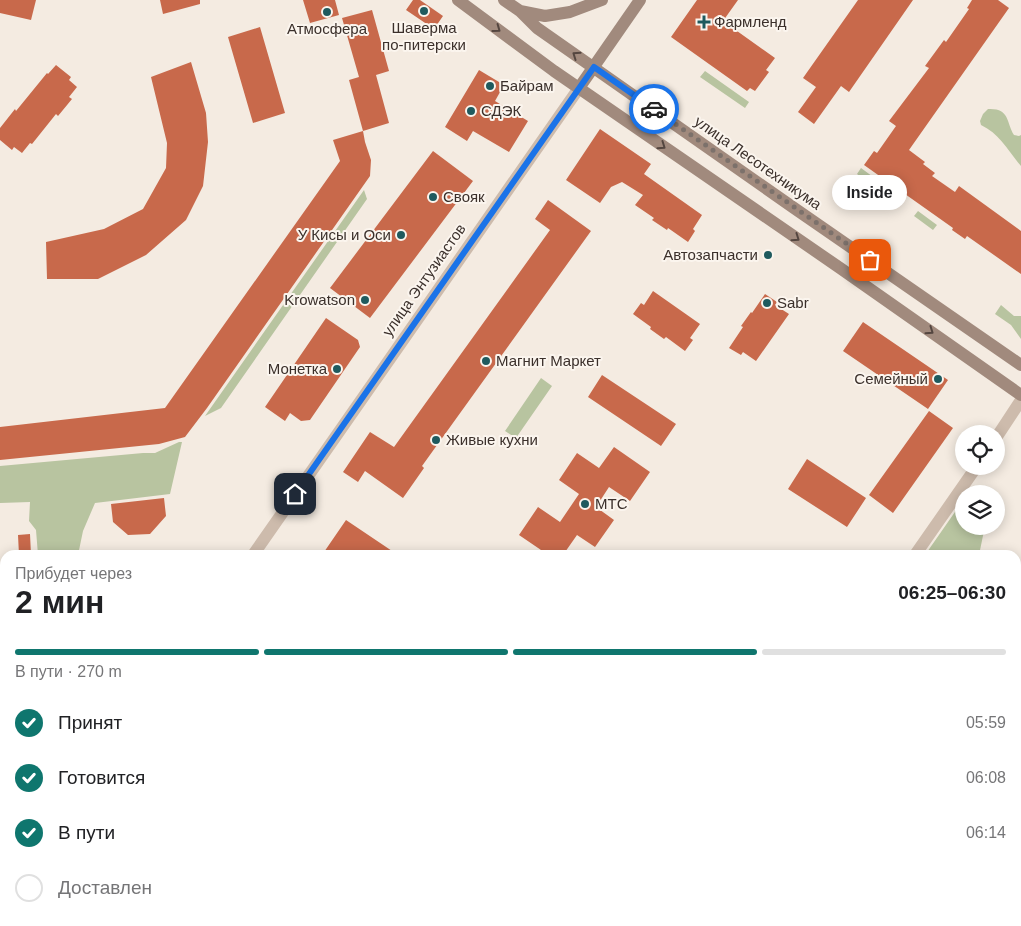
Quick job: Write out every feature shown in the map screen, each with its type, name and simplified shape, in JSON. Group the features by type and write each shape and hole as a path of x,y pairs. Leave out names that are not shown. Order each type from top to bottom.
{"main road":[{"path":"458,0 554,71 832,262 1021,395"},
{"name":"улица Лесотехникума","path":"504,0 520,11 537,28 1021,365"},
{"path":"520,11 545,16 570,12 602,0"},
{"name":"улица Энтузиастов","path":"579,88 640,0"}],"street":[{"name":"улица Энтузиастов","path":"256,550 579,88"},
{"path":"1005,425 1021,400"},
{"path":"918,550 971,475"}],"green space":[{"path":"705,71 749,102 745,108 700,77"},
{"path":"988,109 995,109 1004,113 1014,135 1021,135 1021,166 999,138 981,125 980,121 983,114"},
{"path":"861,168 880,182 876,188 857,174"},
{"path":"364,190 367,199 221,408 205,416"},
{"path":"918,211 937,225 933,230 914,216"},
{"path":"1001,305 1014,316 1021,316 1021,339 1011,325 995,314"},
{"path":"541,378 552,386 516,438 505,431"},
{"path":"182,442 170,494 95,503 83,531 79,550 38,550 36,530 29,521 30,502 0,503 0,466 155,453"},
{"path":"955,512 955,535 983,535 980,550 928,550"}],"building":[{"path":"0,0 36,0 31,20 0,13"},
{"path":"160,0 200,0 200,4 163,14"},
{"path":"303,0 335,0 339,15 310,23"},
{"path":"413,0 420,0 443,16 434,29 406,10"},
{"path":"697,0 738,0 723,21 775,58 766,70 769,72 755,91 750,88 747,91 671,37"},
{"path":"858,0 913,0 849,92 841,86 814,124 798,112 816,87 803,78"},
{"path":"972,0 998,0 1009,8 909,150 925,162 923,164 935,173 932,176 955,192 959,186 1021,231 1021,274 967,236 965,239 952,230 953,228 864,165 874,151 877,153 896,126 889,121 929,68 925,66 944,40 946,42 969,9 967,8"},
{"path":"372,10 389,71 376,75 389,123 363,131 349,80 359,77 342,18"},
{"path":"260,27 285,113 253,123 228,37"},
{"path":"191,62 206,113 208,142 203,186 186,220 146,255 98,279 47,279 46,242 104,229 143,209 166,168 167,143 151,77"},
{"path":"56,65 71,77 69,80 77,87 69,97 72,99 58,116 56,114 32,144 30,143 22,153 14,147 12,150 0,140 0,128"},
{"path":"479,70 504,85 495,101 528,121 509,152 473,131 467,141 445,127"},
{"path":"600,129 651,164 644,174 702,215 693,229 695,231 688,242 668,228 667,230 652,220 654,218 635,205 643,195 622,182 611,187 600,203 566,180"},
{"path":"363,131 371,160 370,176 185,437 159,444 0,460 0,427 165,408 340,161 333,140"},
{"path":"433,151 473,181 370,318 330,288"},
{"path":"548,200 591,231 422,466 424,468 403,498 365,471 358,482 343,472 370,432 394,447 550,230 535,219"},
{"path":"653,291 700,324 690,338 693,340 685,351 666,337 664,339 633,314 641,303 644,305"},
{"path":"765,294 777,302 775,305 789,314 756,361 743,352 741,355 729,348 743,327 741,326"},
{"path":"326,318 358,340 360,347 310,420 301,421 290,413 285,421 265,407"},
{"path":"863,322 948,380 928,409 843,351"},
{"path":"602,375 676,424 661,446 588,397"},
{"path":"929,411 953,428 893,513 869,495"},
{"name":"МТС","path":"614,447 650,472 630,501 609,487 596,507 614,520 595,547 577,535 566,550 541,550 519,535 538,507 560,522 579,494 559,480 577,453 599,468"},
{"path":"807,459 866,498 847,527 788,489"},
{"path":"164,498 166,516 150,534 128,535 113,522 111,504"},
{"path":"346,520 391,550 325,550"},
{"path":"30,534 31,550 19,550 18,535"}],"way so far":[{"path":"654,109 870,260"}],"place":[{"name":"Шаверма по-питерски","path":"424,11"},
{"name":"Атмосфера","path":"327,12"},
{"name":"Фармленд","path":"704,22"},
{"name":"Байрам","path":"490,86"},
{"name":"СДЭК","path":"471,111"},
{"name":"Свояк","path":"433,197"},
{"name":"У Кисы и Оси","path":"401,235"},
{"name":"Автозапчасти","path":"768,255"},
{"name":"Inside","path":"870,260"},
{"name":"Krowatson","path":"365,300"},
{"name":"Sabr","path":"767,303"},
{"name":"Магнит Маркет","path":"486,361"},
{"name":"Монетка","path":"337,369"},
{"name":"Семейный","path":"938,379"},
{"name":"Живые кухни","path":"436,440"},
{"name":"МТС","path":"585,504"}],"route":[{"path":"295,494 594,67 654,109"}]}
